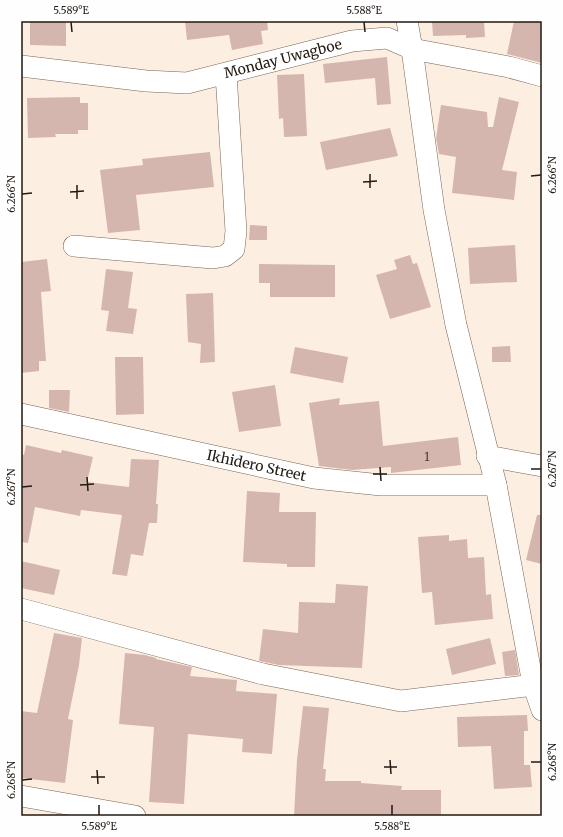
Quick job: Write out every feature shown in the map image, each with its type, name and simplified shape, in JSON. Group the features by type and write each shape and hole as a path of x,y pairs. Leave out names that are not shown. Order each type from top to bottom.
{"street":[{"path":"406,21 412,50 434,210 456,325 487,456 496,485 538,684 542,710"},
{"name":"Monday Uwagboe","path":"21,66 146,81 186,83 352,41 387,38 412,50 509,67 542,76"},
{"path":"74,246 213,258 225,256 234,249 236,231 226,74"},
{"name":"Ikhidero Street","path":"21,414 314,478 381,485 496,485"},
{"path":"487,456 542,466"},
{"path":"21,609 263,674 401,701 538,684"},
{"path":"21,796 135,816"}],"building":[{"path":"30,21 66,21 66,46 30,45"},
{"path":"185,21 267,21 268,30 261,31 263,44 232,50 229,35 187,40"},
{"path":"432,21 484,21 485,37 466,38 466,35 433,36"},
{"path":"514,21 542,21 542,63 507,54"},
{"path":"387,57 391,104 377,105 375,78 325,83 323,64"},
{"path":"304,74 307,136 284,137 283,118 279,119 277,75"},
{"path":"80,97 80,103 88,103 88,130 78,130 78,134 55,134 56,137 28,138 27,98"},
{"path":"499,97 519,102 502,170 517,172 514,200 452,193 456,157 439,154 436,138 441,105 487,112 488,127 493,127"},
{"path":"390,128 398,156 326,170 320,142"},
{"path":"210,152 214,187 136,195 140,230 108,233 100,170 143,165 142,159"},
{"path":"250,225 267,226 267,240 249,240"},
{"path":"515,245 517,282 470,284 468,248"},
{"path":"410,255 413,264 417,263 431,307 390,319 376,275 397,269 394,260"},
{"path":"47,259 51,291 41,292 46,361 39,361 39,371 21,373 21,262"},
{"path":"259,264 335,265 335,297 270,297 270,283 259,283"},
{"path":"106,269 133,272 128,308 137,309 133,334 106,331 109,311 101,310"},
{"path":"213,293 215,362 200,363 201,344 188,342 186,294"},
{"path":"510,346 511,362 492,362 492,347"},
{"path":"295,347 348,357 343,383 290,373"},
{"path":"115,357 143,357 144,414 116,415"},
{"path":"275,385 281,426 239,432 232,392"},
{"path":"49,390 70,390 69,412 49,408"},
{"path":"340,398 339,405 379,401 383,446 458,437 461,465 391,473 391,467 352,470 319,466 309,403"},
{"path":"26,445 61,453 62,450 93,457 87,482 129,487 131,459 159,460 156,504 158,504 157,523 149,523 143,556 131,554 127,576 112,574 122,515 81,510 80,516 35,507 28,543 21,542 21,454 24,455"},
{"path":"247,491 280,493 279,512 316,512 315,567 287,567 287,564 243,562"},
{"path":"537,515 542,515 542,564 526,560"},
{"path":"449,535 449,541 467,539 468,558 484,557 486,595 491,594 493,619 435,625 432,592 422,593 418,537"},
{"path":"21,561 60,570 54,595 21,588"},
{"path":"336,584 368,586 362,668 279,665 259,661 263,629 298,633 299,602 335,603"},
{"path":"54,633 82,638 79,665 68,719 73,720 65,783 21,778 21,711 37,713"},
{"path":"490,638 496,664 452,675 446,649"},
{"path":"515,650 519,675 505,676 502,652"},
{"path":"125,653 145,655 192,667 190,676 237,680 236,691 277,694 272,754 242,752 243,739 188,734 184,804 149,802 154,727 119,724"},
{"path":"303,706 329,708 323,769 326,769 325,781 361,781 361,783 402,786 401,790 441,790 441,816 294,816 297,760"},
{"path":"527,715 528,731 524,731 524,765 530,765 532,787 494,789 491,746 458,747 457,717"}]}
